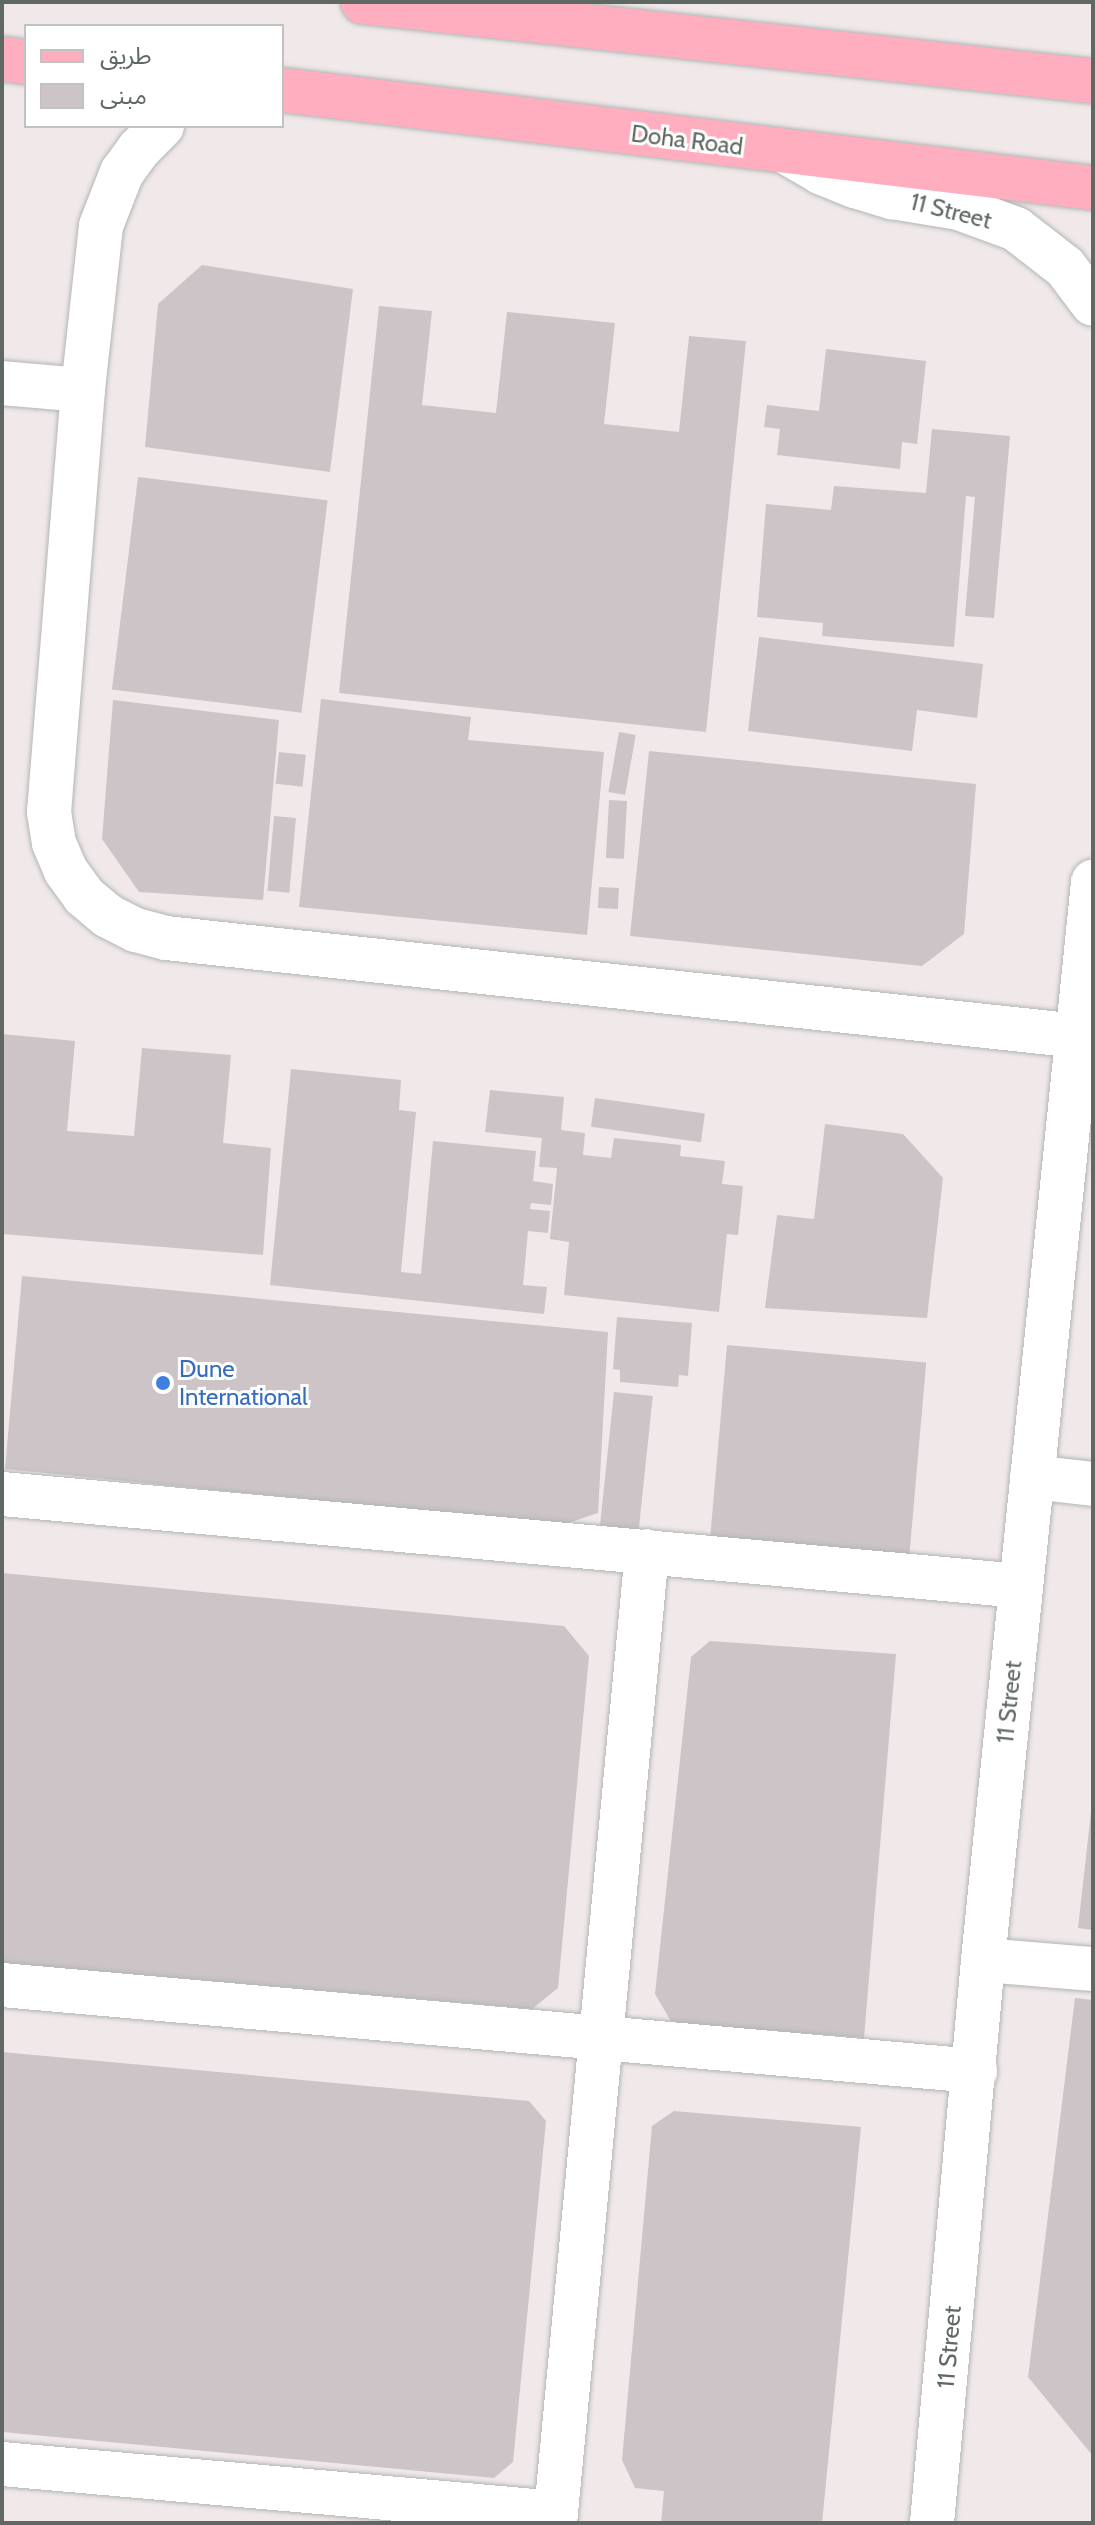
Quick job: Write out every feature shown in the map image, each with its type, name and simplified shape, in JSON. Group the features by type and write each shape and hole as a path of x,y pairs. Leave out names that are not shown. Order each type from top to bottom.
{"main road":[{"path":"363,2 1093,81"},
{"path":"2,59 24,62"},
{"name":"Doha Road","path":"284,90 1093,188"}],"street":[{"path":"564,2 629,33"},
{"path":"160,128 122,172 101,226 83,390 49,812 54,843 66,871 84,896 108,916 136,930 166,938 1078,1036"},
{"name":"11 Street","path":"786,152 820,172 855,186 892,197 959,208 1016,229 1065,267 1093,304"},
{"path":"2,383 83,390"},
{"name":"11 Street","path":"939,2522 983,1960 1032,1477 1080,1150 1078,1036 1090,965 1093,882"},
{"path":"1032,1477 1093,1484"},
{"path":"2,1494 1021,1586"},
{"path":"2,2464 556,2518 647,1551"},
{"path":"983,1960 1093,1969"},
{"path":"2,1985 975,2071"}],"building":[{"path":"202,265 353,289 330,472 145,447 158,304"},
{"path":"379,306 432,311 422,405 496,413 507,312 615,323 604,424 679,432 689,336 746,341 706,732 339,693"},
{"path":"826,349 926,361 917,444 902,442 900,469 777,455 780,429 764,427 767,405 819,411"},
{"path":"932,429 1010,436 994,618 965,616 975,497 966,496 954,647 822,636 823,623 757,617 766,504 831,510 834,486 926,493"},
{"path":"138,477 328,500 301,713 112,689"},
{"path":"759,637 983,664 977,718 917,710 912,751 748,731"},
{"path":"321,699 471,717 468,740 604,752 587,935 299,907"},
{"path":"113,700 279,720 263,900 139,892 102,839"},
{"path":"619,732 636,735 625,795 608,792"},
{"path":"649,751 976,784 964,934 922,966 630,936"},
{"path":"279,752 306,755 303,787 276,784"},
{"path":"609,800 627,801 624,859 606,858"},
{"path":"274,816 296,818 289,893 267,891"},
{"path":"599,887 619,888 618,909 598,908"},
{"path":"2,1034 75,1041 67,1131 134,1136 142,1048 231,1055 223,1143 271,1148 263,1255 2,1234"},
{"path":"291,1069 401,1080 399,1110 416,1112 401,1272 421,1274 433,1141 536,1151 533,1181 553,1184 551,1205 531,1203 530,1209 550,1211 548,1233 528,1231 523,1285 547,1287 544,1314 270,1285"},
{"path":"490,1090 564,1097 561,1130 585,1133 583,1155 611,1158 614,1138 681,1145 680,1156 725,1161 722,1184 743,1186 738,1235 727,1234 719,1312 564,1295 569,1242 550,1239 557,1168 539,1167 542,1138 485,1132"},
{"path":"595,1098 705,1113 701,1142 591,1127"},
{"path":"825,1124 903,1134 943,1178 927,1318 765,1308 777,1215 814,1219"},
{"path":"22,1276 608,1332 598,1513 562,1525 5,1469"},
{"path":"617,1317 692,1323 688,1376 679,1375 678,1387 620,1382 620,1370 613,1369"},
{"path":"727,1345 926,1362 909,1560 710,1542"},
{"path":"614,1392 653,1396 639,1531 600,1527"},
{"path":"2,1573 564,1626 589,1656 558,1988 532,2009 2,1963"},
{"path":"710,1641 896,1654 864,2038 672,2023 655,1994 691,1657"},
{"path":"1093,1812 1093,1930 1078,1928"},
{"path":"1075,1998 1093,2000 1093,2456 1028,2377"},
{"path":"2,2052 529,2101 546,2121 513,2462 494,2478 2,2432"},
{"path":"674,2111 861,2127 822,2523 661,2523 664,2491 635,2488 622,2460 652,2126"}],"place":[{"name":"Dune International","path":"163,1383"}]}
